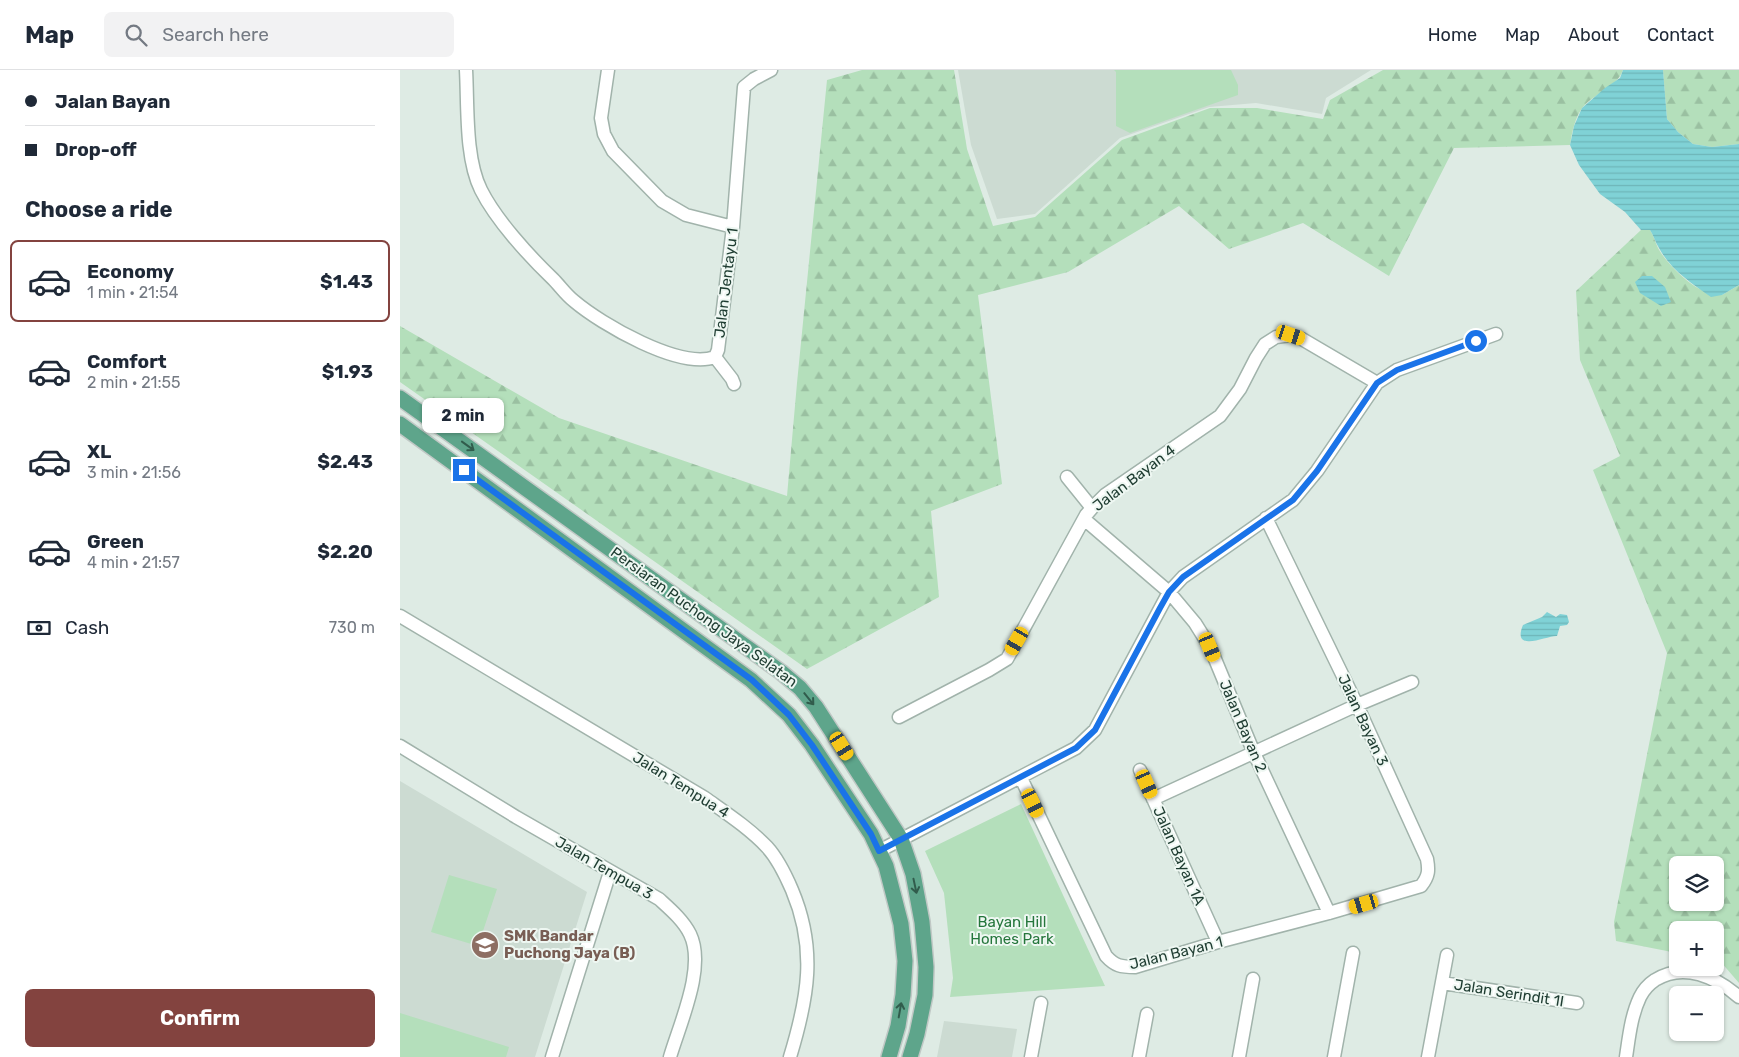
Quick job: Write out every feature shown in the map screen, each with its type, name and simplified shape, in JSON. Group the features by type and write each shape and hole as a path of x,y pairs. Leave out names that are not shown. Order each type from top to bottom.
{"main road":[{"name":"Persiaran Puchong Jaya Selatan","path":"400,398 742,644 800,688 832,730 901,840 912,874 922,922 926,967 925,995 910,1057"},
{"name":"Persiaran Puchong Jaya Selatan","path":"400,424 752,680 789,715 812,745 871,834 886,866 901,924 905,961 903,995 898,1026 889,1057"}],"street":[{"name":"Jalan Jentayu 1","path":"466,70 471,157 481,190 505,226 574,301 622,333 668,353 690,359 715,357 718,350 733,227 744,88 754,79 771,70"},
{"path":"608,70 601,118 604,134 612,151 662,201 686,215 733,227"},
{"path":"879,851 1076,748 1095,730 1169,592 1183,577 1293,500 1305,487 1377,383 1397,370 1496,334"},
{"name":"Jalan Bayan 4","path":"899,717 1007,659 1088,513 1105,495 1220,416 1240,389 1265,344 1276,337 1291,335 1302,338 1377,383"},
{"path":"715,357 734,384"},
{"name":"Jalan Bayan 2","path":"1067,477 1088,513 1169,592 1195,623 1210,647 1254,753 1329,913"},
{"name":"Jalan Bayan 3","path":"1266,518 1357,705 1427,859 1429,870 1427,878 1421,886 1380,898"},
{"name":"Jalan Tempua 4","path":"400,616 705,798 745,827 768,848 786,875 799,905 807,947 806,995 790,1057"},
{"path":"1153,798 1412,682"},
{"name":"Jalan Tempua 3","path":"400,746 516,817 659,899 674,912 690,934 696,963 694,980 670,1057"},
{"name":"Jalan Bayan 1A","path":"1140,770 1218,942"},
{"name":"Jalan Bayan 1","path":"1021,778 1106,956 1114,965 1135,967 1218,942 1380,898"},
{"path":"552,1057 610,872"},
{"path":"1334,1057 1354,953"},
{"path":"1428,1057 1447,955"},
{"path":"1626,1057 1629,1032 1640,995 1651,982 1665,974 1679,971 1703,976 1728,987 1739,998"},
{"path":"1239,1057 1253,979"},
{"name":"Jalan Serindit 1I","path":"1442,982 1577,1003"},
{"path":"1031,1057 1041,1003"},
{"path":"1139,1057 1147,1014"}],"shaded area":[{"path":"958,70 1371,70 1326,98 1322,114 1256,103 1209,107 1120,138 1035,214 997,219 971,145"},
{"name":"SMK Bandar Puchong Jaya (B)","path":"400,781 587,892 535,1057 400,1057"},
{"path":"944,1021 1017,1029 1012,1057 937,1057"}],"green space":[{"path":"862,70 954,70 967,149 993,226 1035,217 1122,140 1210,108 1257,108 1323,119 1330,100 1383,70 1623,70 1616,81 1588,102 1580,111 1570,145 1454,148 1389,276 1303,223 1229,249 1179,206 1068,272 978,295 1002,484 931,511 939,597 807,669 400,382 400,326 559,418 787,496 827,80"},
{"path":"1114,70 1231,70 1238,85 1238,95 1130,133 1116,126 1116,72"},
{"path":"1663,70 1739,70 1739,144 1712,147 1693,144 1678,132 1667,119"},
{"path":"1641,230 1650,230 1658,248 1669,264 1696,287 1722,295 1739,285 1739,983 1724,966 1724,921 1669,921 1669,951 1616,941 1614,922 1667,653 1593,470 1620,456 1580,360 1576,291"},
{"name":"Bayan Hill Homes Park","path":"1021,804 1105,986 950,997 953,978 944,893 925,851"},
{"path":"449,875 497,889 478,946 431,932"},
{"path":"400,1013 509,1047 506,1057 400,1057"}],"water":[{"path":"1623,70 1663,70 1667,119 1678,132 1693,144 1712,147 1739,144 1739,285 1722,295 1711,297 1675,269 1664,256 1650,230 1641,230 1625,212 1600,194 1579,165 1570,145 1574,126 1582,108 1620,78"},
{"path":"1642,276 1652,276 1665,287 1671,302 1661,306 1640,293 1635,282"},
{"path":"1547,612 1556,617 1560,614 1567,615 1569,622 1567,625 1560,626 1557,636 1532,641 1522,639 1523,625 1542,617"}],"place":[{"name":"SMK Bandar Puchong Jaya (B)","path":"485,945"}],"route":[{"path":"464,470 752,680 789,715 812,745 871,834 879,851 1021,778 1076,748 1086,740 1095,730 1160,608 1175,585 1183,577 1293,500 1317,471 1377,383 1397,370 1476,341"}]}
